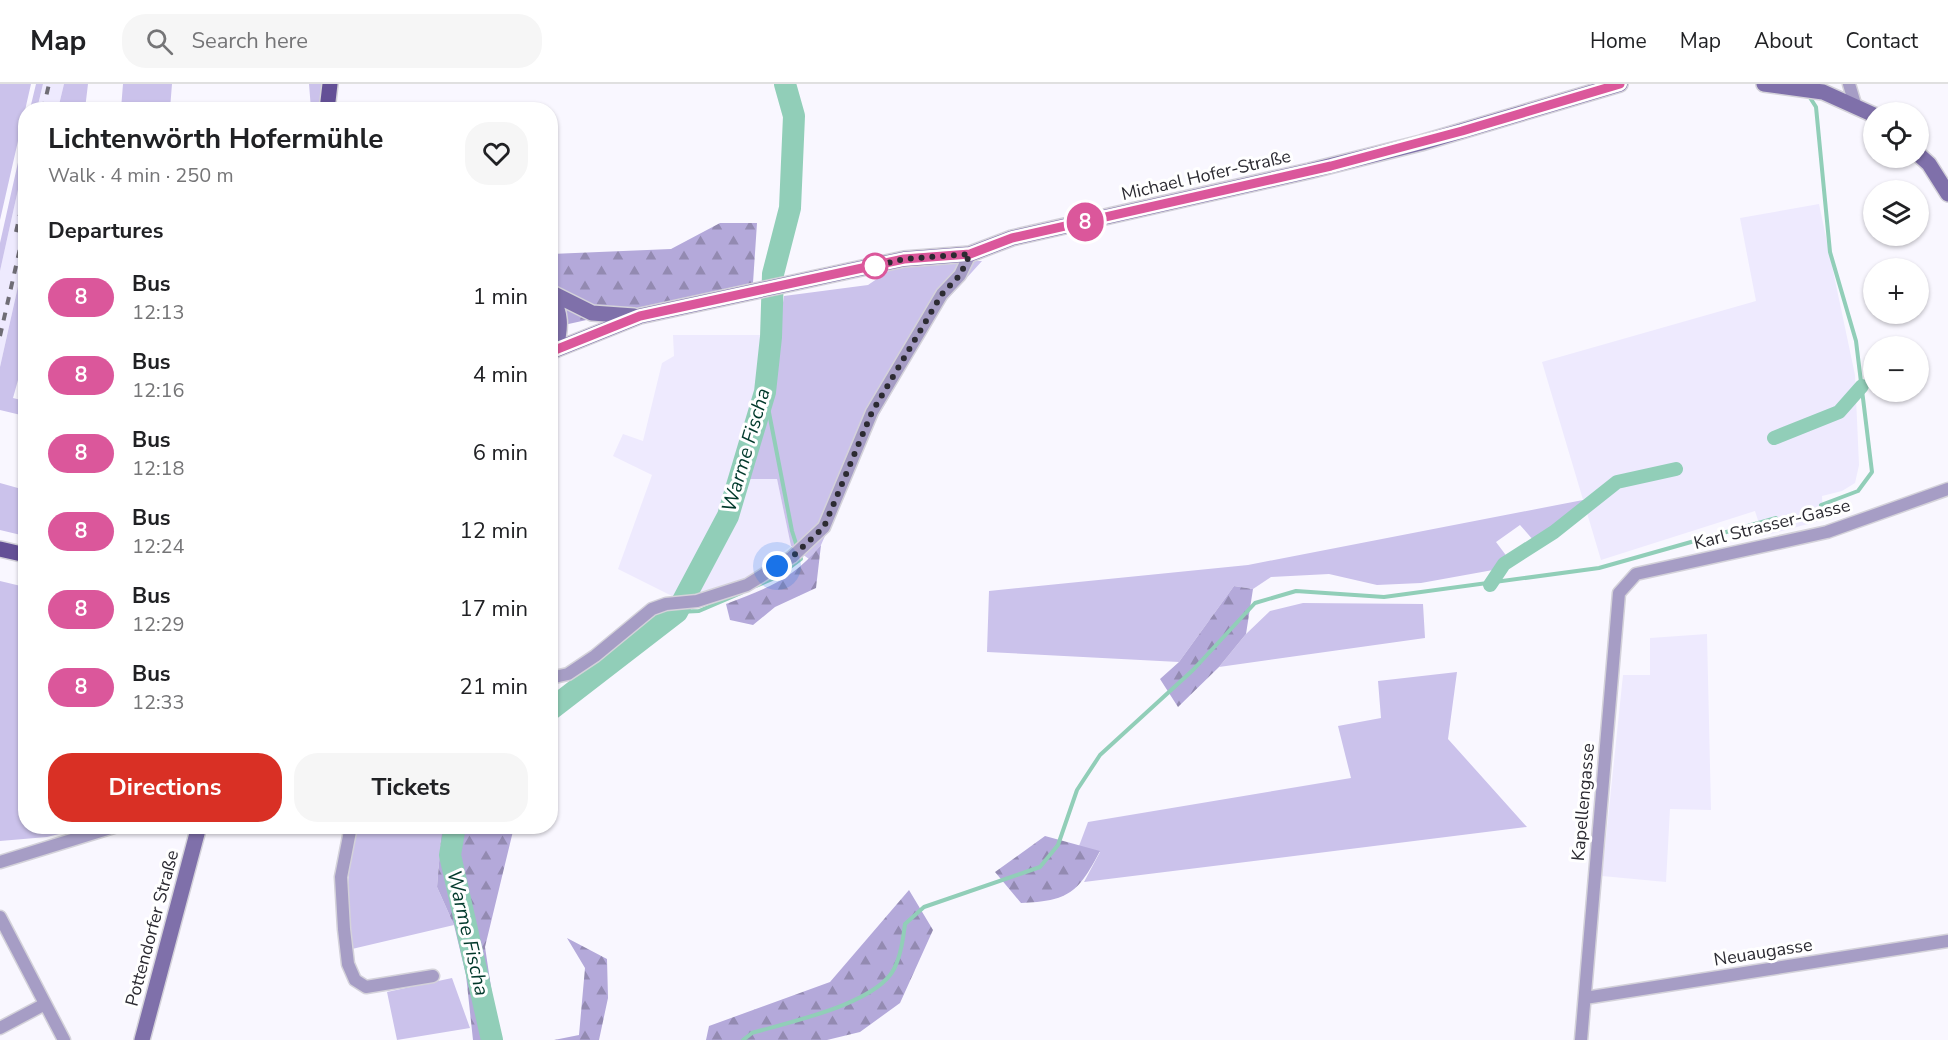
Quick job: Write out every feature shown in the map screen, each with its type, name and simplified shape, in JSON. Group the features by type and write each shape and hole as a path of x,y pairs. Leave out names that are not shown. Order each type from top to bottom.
{"main road":[{"name":"Michael Hofer-Straße","path":"640,316 798,284 904,259 970,254 1012,238 1410,146 1620,84"},
{"path":"1764,84 1794,88 1825,88 1863,109"},
{"path":"1929,168 1947,190"},
{"path":"558,296 592,313 640,316"},
{"path":"558,310 561,329 558,337"},
{"path":"558,349 640,316"},
{"path":"0,549 18,553"},
{"name":"Pottendorfer Straße","path":"142,1040 197,834"}],"street":[{"path":"1849,84 1855,104"},
{"path":"558,676 568,674 595,656 652,609 666,604 698,601 747,585 797,552 824,527 872,412 942,294 960,275 970,254"},
{"name":"Karl Strasser-Gasse","path":"1636,574 1827,532 1948,489"},
{"name":"Kapellengasse","path":"1581,1040 1619,592 1636,574"},
{"path":"0,862 91,834"},
{"path":"349,834 340,877 348,964 355,980 366,987 433,976"},
{"path":"0,917 64,1040"},
{"name":"Neuaugasse","path":"1585,998 1948,941"},
{"path":"0,1028 45,1004"}],"shaded area":[{"path":"0,84 31,84 27,102 18,102 18,141 0,220"},
{"path":"36,84 43,84 39,102 32,102"},
{"path":"43,84 64,84 60,102 39,102"},
{"path":"64,84 88,84 86,102 60,102"},
{"path":"123,84 172,84 171,102 122,102"},
{"path":"309,84 323,84 321,102 310,102"},
{"path":"18,162 18,190 0,271 0,243"},
{"path":"18,190 18,286 0,367 0,271"},
{"path":"1819,204 1855,375 1859,465 1855,483 1842,491 1822,496 1823,520 1763,536 1755,511 1601,560 1542,362 1756,301 1740,218"},
{"path":"943,261 982,261 943,304 877,418 821,545 809,559 791,546 777,479 749,479 770,389 784,296 868,285 890,270"},
{"path":"18,286 18,380 13,398 18,399 18,414 0,410 0,367"},
{"path":"673,335 762,335 757,390 733,484 744,489 749,479 777,479 791,546 748,580 697,594 672,596 618,569 652,475 613,456 623,434 643,441 662,363 674,356"},
{"path":"0,483 18,488 18,534 0,530"},
{"path":"1583,500 1584,504 1534,541 1520,525 1496,542 1508,558 1493,570 1421,583 1377,585 1329,574 1271,577 1253,589 1234,586 1179,662 987,652 989,591 1248,565"},
{"path":"0,581 18,585 18,834 59,834 0,841"},
{"path":"1303,603 1423,604 1425,638 1219,667 1246,634 1270,611"},
{"path":"1707,634 1711,810 1670,809 1666,882 1602,876 1623,675 1650,675 1650,638"},
{"path":"1457,672 1448,739 1527,827 1084,882 1100,852 1079,846 1088,822 1351,778 1338,726 1381,718 1378,681"},
{"path":"357,834 441,834 437,887 454,925 352,949 348,888"},
{"path":"452,978 470,1028 397,1040 387,992"}],"green space":[{"path":"720,223 757,223 753,283 558,328 558,254 671,249"},
{"path":"821,545 816,588 775,607 753,625 730,620 726,604 778,582 799,567"},
{"path":"1234,586 1253,589 1246,634 1219,667 1178,707 1160,679 1179,662"},
{"path":"441,834 512,834 485,947 499,1040 473,1040 466,975 454,925 437,887"},
{"path":"1045,836 1100,851 1085,877 1070,892 1050,900 1021,903 995,872"},
{"path":"909,890 933,930 900,1003 860,1032 827,1040 706,1040 709,1026 830,982"},
{"path":"567,938 607,959 608,998 599,1040 554,1040 579,1035 585,968"}],"waterway":[{"name":"Warme Fischa","path":"558,704 677,612 728,516 765,392 771,337 773,274 790,208 794,116 785,84"},
{"path":"1809,96 1816,107 1830,252 1856,341 1872,472 1858,491 1821,505"},
{"path":"1774,438 1839,412 1862,386"},
{"path":"756,586 777,577 801,559 792,531 765,392"},
{"path":"1490,585 1504,564 1554,532 1617,482 1676,469"},
{"path":"743,1040 752,1033 851,1002 884,981 894,969 905,924 924,907 1040,867 1058,845 1077,790 1100,755 1193,670 1255,603 1296,591 1384,597 1599,568 1776,518"},
{"path":"677,612 699,611 741,593"},
{"name":"Warme Fischa","path":"454,834 450,855 492,1040"}],"railway":[{"path":"45,102 49,84"},
{"path":"16,232 18,223"},
{"path":"0,336 18,257"}],"bus line":[{"name":"8","path":"558,349 640,316 798,284 904,259 970,254 1012,238 1309,171 1421,142 1503,120 1620,84"}],"route":[{"path":"777,566 792,557 824,527 872,412 942,294 960,275 970,254 904,259 875,266"}]}
